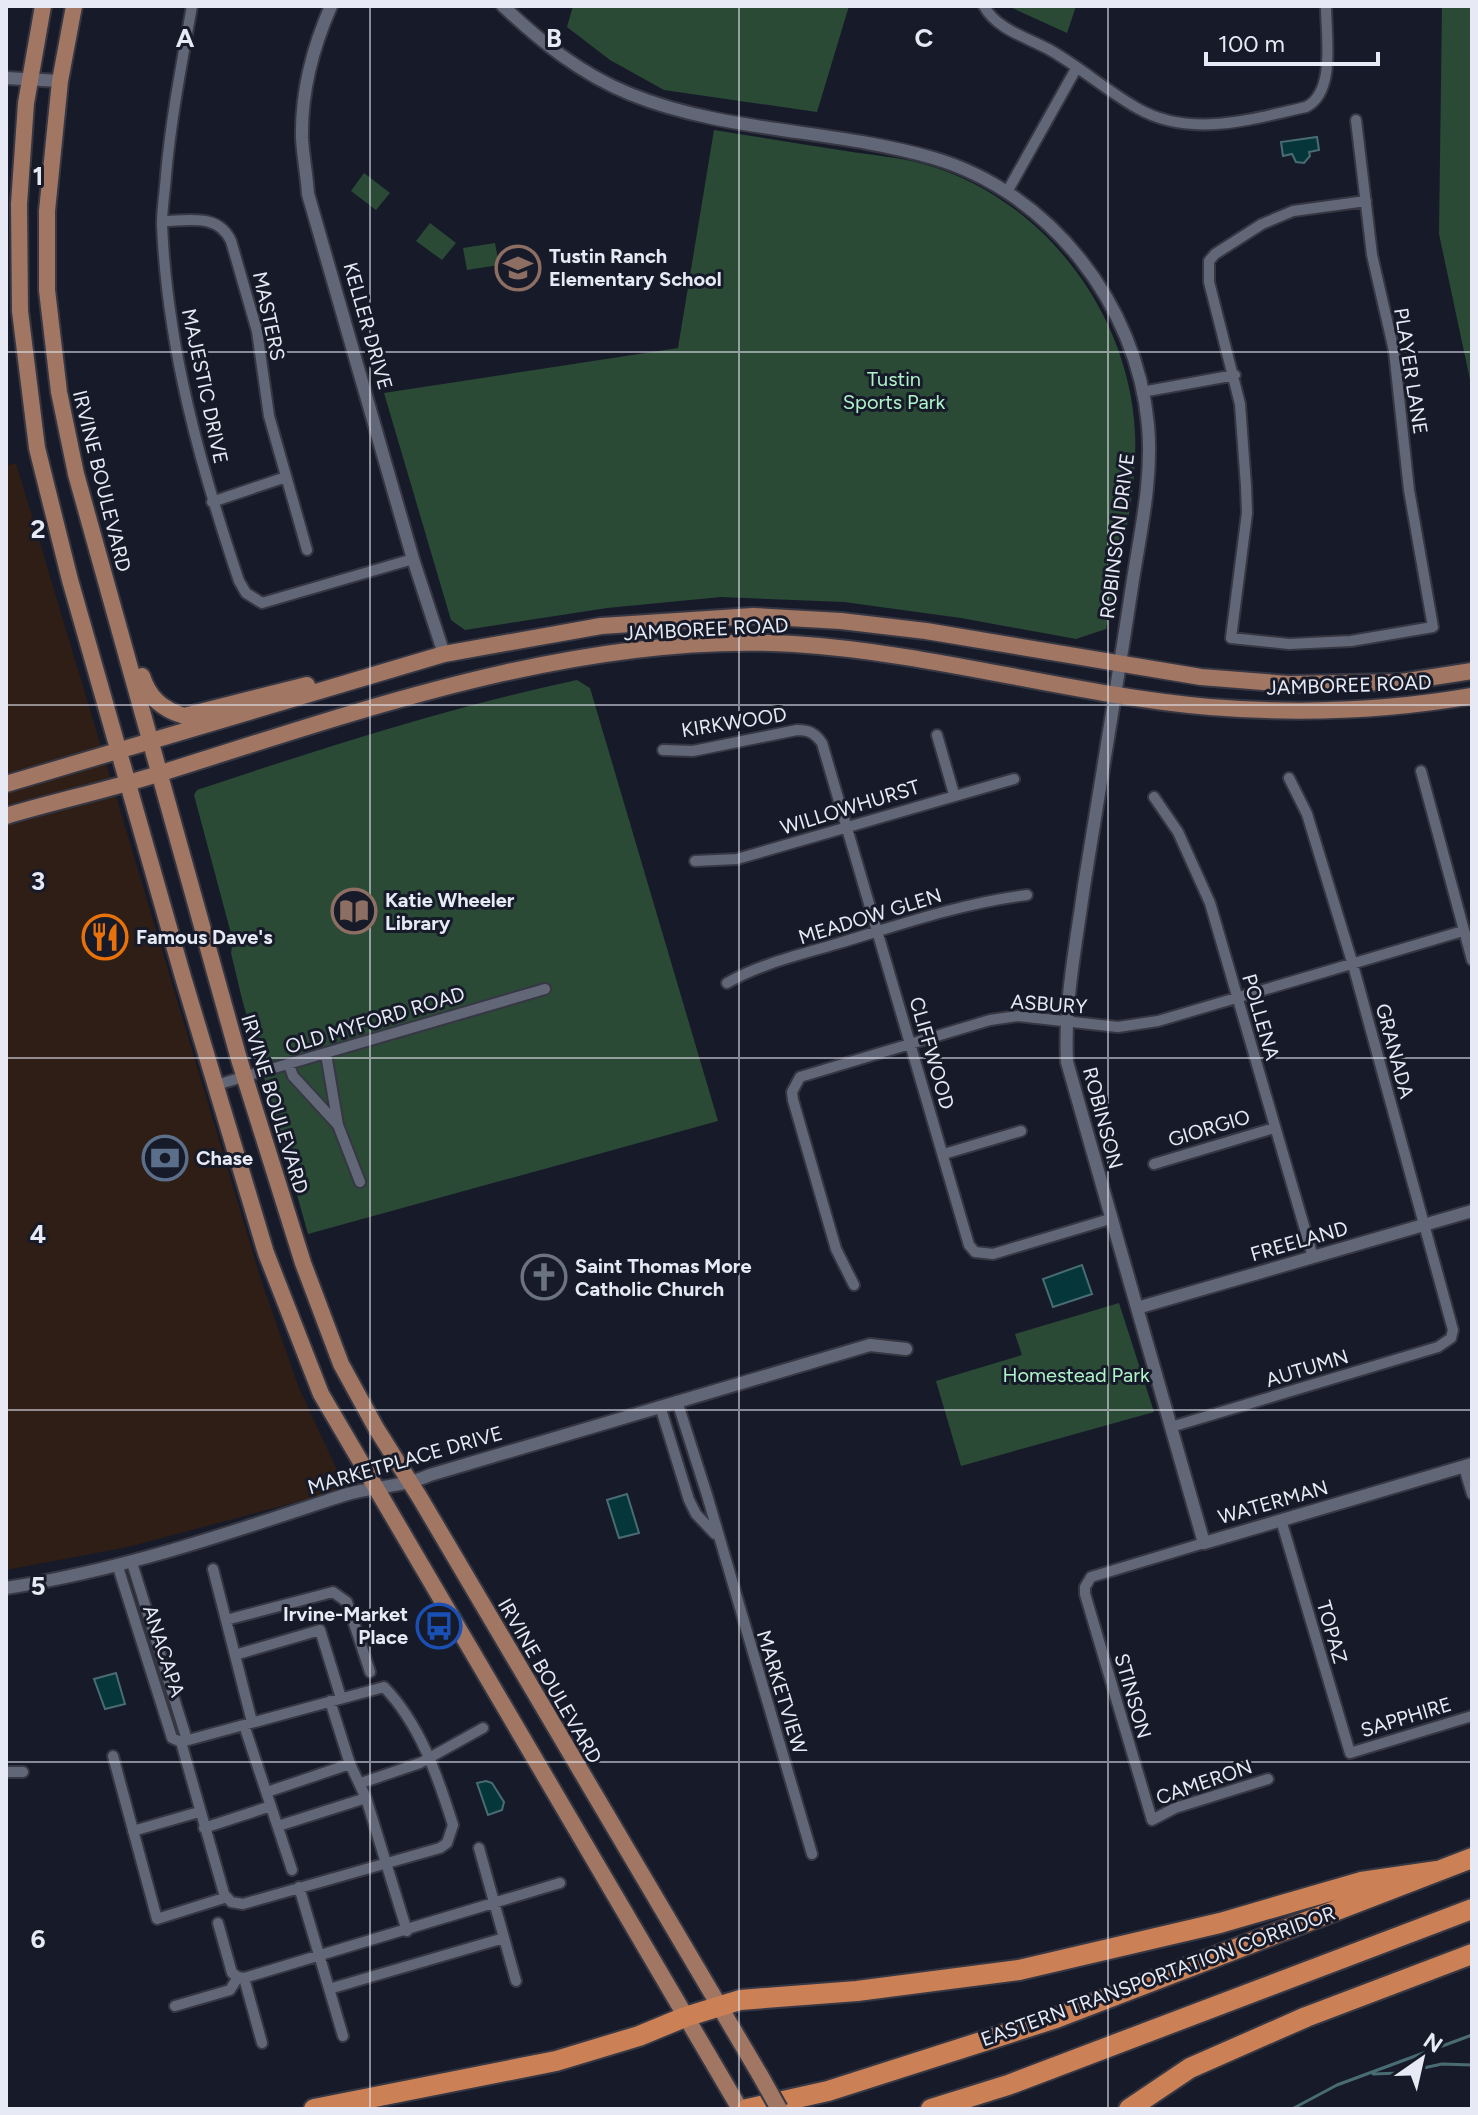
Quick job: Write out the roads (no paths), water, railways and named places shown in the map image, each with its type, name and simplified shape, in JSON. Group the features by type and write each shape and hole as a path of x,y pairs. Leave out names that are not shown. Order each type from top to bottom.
{"highway":[{"name":"EASTERN TRANSPORTATION CORRIDOR","path":"747,2109 828,2091 1056,2018 1472,1858"},
{"path":"314,2109 556,2061 740,2000 857,1991 1019,1970 1220,1923 1361,1882 1437,1871"},
{"path":"931,2109 1008,2085 1472,1909"},
{"path":"1129,2109 1190,2068 1306,2017 1472,1954"}],"main road":[{"path":"43,6 30,80 19,204 20,311 37,448 118,750 266,1253 321,1394 740,2109"},
{"name":"IRVINE BOULEVARD","path":"74,6 60,81 47,211 47,290 59,392 76,474 159,774 244,1077 303,1263 341,1364 376,1428 779,2109"},
{"path":"101,565 148,694 167,710 184,716 309,684 341,685"},
{"name":"JAMBOREE ROAD","path":"6,784 444,654 601,626 753,616 841,621 926,631 1201,677 1289,684 1401,682 1472,671"},
{"name":"JAMBOREE ROAD","path":"6,816 129,784 450,686 544,665 641,650 704,645 794,644 964,666 1114,694 1209,707 1281,710 1375,707 1472,696"}],"street":[{"name":"MAJESTIC DRIVE","path":"192,6 171,124 162,221 170,313 186,402 212,502 239,581 246,593 262,603 413,559"},
{"name":"KELLER DRIVE","path":"331,6 318,36 307,81 302,137 308,194 413,559 444,654"},
{"name":"ROBINSON DRIVE","path":"503,6 557,54 626,93 701,116 911,151 957,165 1007,192 1068,243 1091,271 1131,346 1148,423 1149,462 1114,694"},
{"path":"984,6 988,15 1003,26 1077,67 1139,110 1186,124 1219,125 1306,107 1316,102 1324,89 1326,6"},
{"path":"1007,192 1077,67"},
{"path":"6,78 60,81"},
{"name":"PLAYER LANE","path":"1235,375 1240,404 1247,513 1231,638 1289,644 1351,641 1433,627 1409,490 1394,351 1372,255 1356,120"},
{"path":"1142,392 1235,375 1207,270 1215,254 1280,216 1325,205 1366,201"},
{"name":"MASTERS","path":"162,221 208,221 225,227 257,331 269,416 307,550"},
{"path":"212,502 286,477"},
{"name":"ROBINSON","path":"1114,694 1066,1022 1067,1062 1204,1543"},
{"name":"KIRKWOOD","path":"663,750 693,751 797,730 811,732"},
{"name":"CLIFFWOOD","path":"811,732 822,743 966,1237 975,1252 993,1254 1110,1219"},
{"path":"937,735 954,794"},
{"path":"1421,771 1472,960"},
{"name":"GRANADA","path":"1289,778 1307,814 1353,965 1451,1321 1451,1338"},
{"name":"WILLOWHURST","path":"695,861 737,859 1014,779"},
{"name":"POLLENA","path":"1154,797 1178,832 1210,903 1313,1257"},
{"name":"MEADOW GLEN","path":"727,983 748,971 879,931 987,900 1027,895"},
{"name":"ASBURY","path":"854,1285 836,1249 792,1092 800,1077 990,1020 1018,1016 1118,1027 1136,1025 1463,931"},
{"name":"OLD MYFORD ROAD","path":"216,1085 545,989"},
{"path":"326,1054 338,1125 360,1182"},
{"path":"289,1065 293,1076 338,1125"},
{"name":"GIORGIO","path":"1154,1164 1274,1128"},
{"path":"944,1154 1021,1131"},
{"name":"FREELAND","path":"1137,1308 1472,1211"},
{"name":"AUTUMN","path":"1171,1427 1438,1347 1451,1338"},
{"name":"MARKETPLACE DRIVE","path":"6,1588 118,1567 278,1519 346,1494 411,1483 870,1345 906,1349"},
{"name":"MARKETVIEW","path":"677,1401 812,1854"},
{"name":"MARKETVIEW","path":"660,1406 689,1500 696,1514 719,1539"},
{"path":"1468,1466 1472,1494"},
{"name":"WATERMAN","path":"1087,1582 1091,1577 1108,1571 1468,1466"},
{"name":"TOPAZ","path":"1281,1520 1350,1753"},
{"name":"ANACAPA","path":"132,1563 225,1897"},
{"name":"ANACAPA","path":"118,1567 180,1740"},
{"path":"213,1569 235,1655 248,1724 292,1870"},
{"name":"STINSON","path":"1087,1582 1085,1594 1152,1820"},
{"path":"226,1620 333,1592 347,1602 370,1672"},
{"path":"235,1655 320,1630 350,1764 361,1783 388,1862 407,1931"},
{"path":"113,1756 157,1919 225,1897 231,1902 243,1904 440,1848 451,1835 453,1825 435,1769 397,1700 384,1687 180,1740"},
{"name":"SAPPHIRE","path":"1350,1753 1472,1716"},
{"path":"361,1783 429,1758 483,1728"},
{"path":"267,1792 350,1764"},
{"path":"6,1772 23,1772"},
{"name":"CAMERON","path":"1152,1820 1175,1808 1268,1779"},
{"path":"278,1826 366,1798"},
{"path":"204,1828 271,1806"},
{"path":"133,1831 199,1812"},
{"path":"479,1848 516,1981"},
{"path":"175,2006 230,1990 241,1978 560,1883"},
{"path":"299,1887 343,2036"},
{"path":"218,1923 232,1973 241,1978 262,2043"},
{"path":"329,1989 504,1938"}],"waterway":[{"path":"1292,2109 1337,2085 1472,2035"},
{"path":"1373,2074 1400,2073 1442,2064 1472,2065"}],"place":[{"name":"Tustin Ranch Elementary School","path":"518,268"},
{"name":"Katie Wheeler Library","path":"354,911"},
{"name":"Famous Dave's","path":"105,937"},
{"name":"Chase","path":"165,1158"},
{"name":"Saint Thomas More Catholic Church","path":"544,1277"},
{"name":"Irvine-Market Place","path":"439,1626"}],"park label":[{"name":"Tustin Sports Park","path":"894,390"},
{"name":"Homestead Park","path":"1076,1375"}]}
